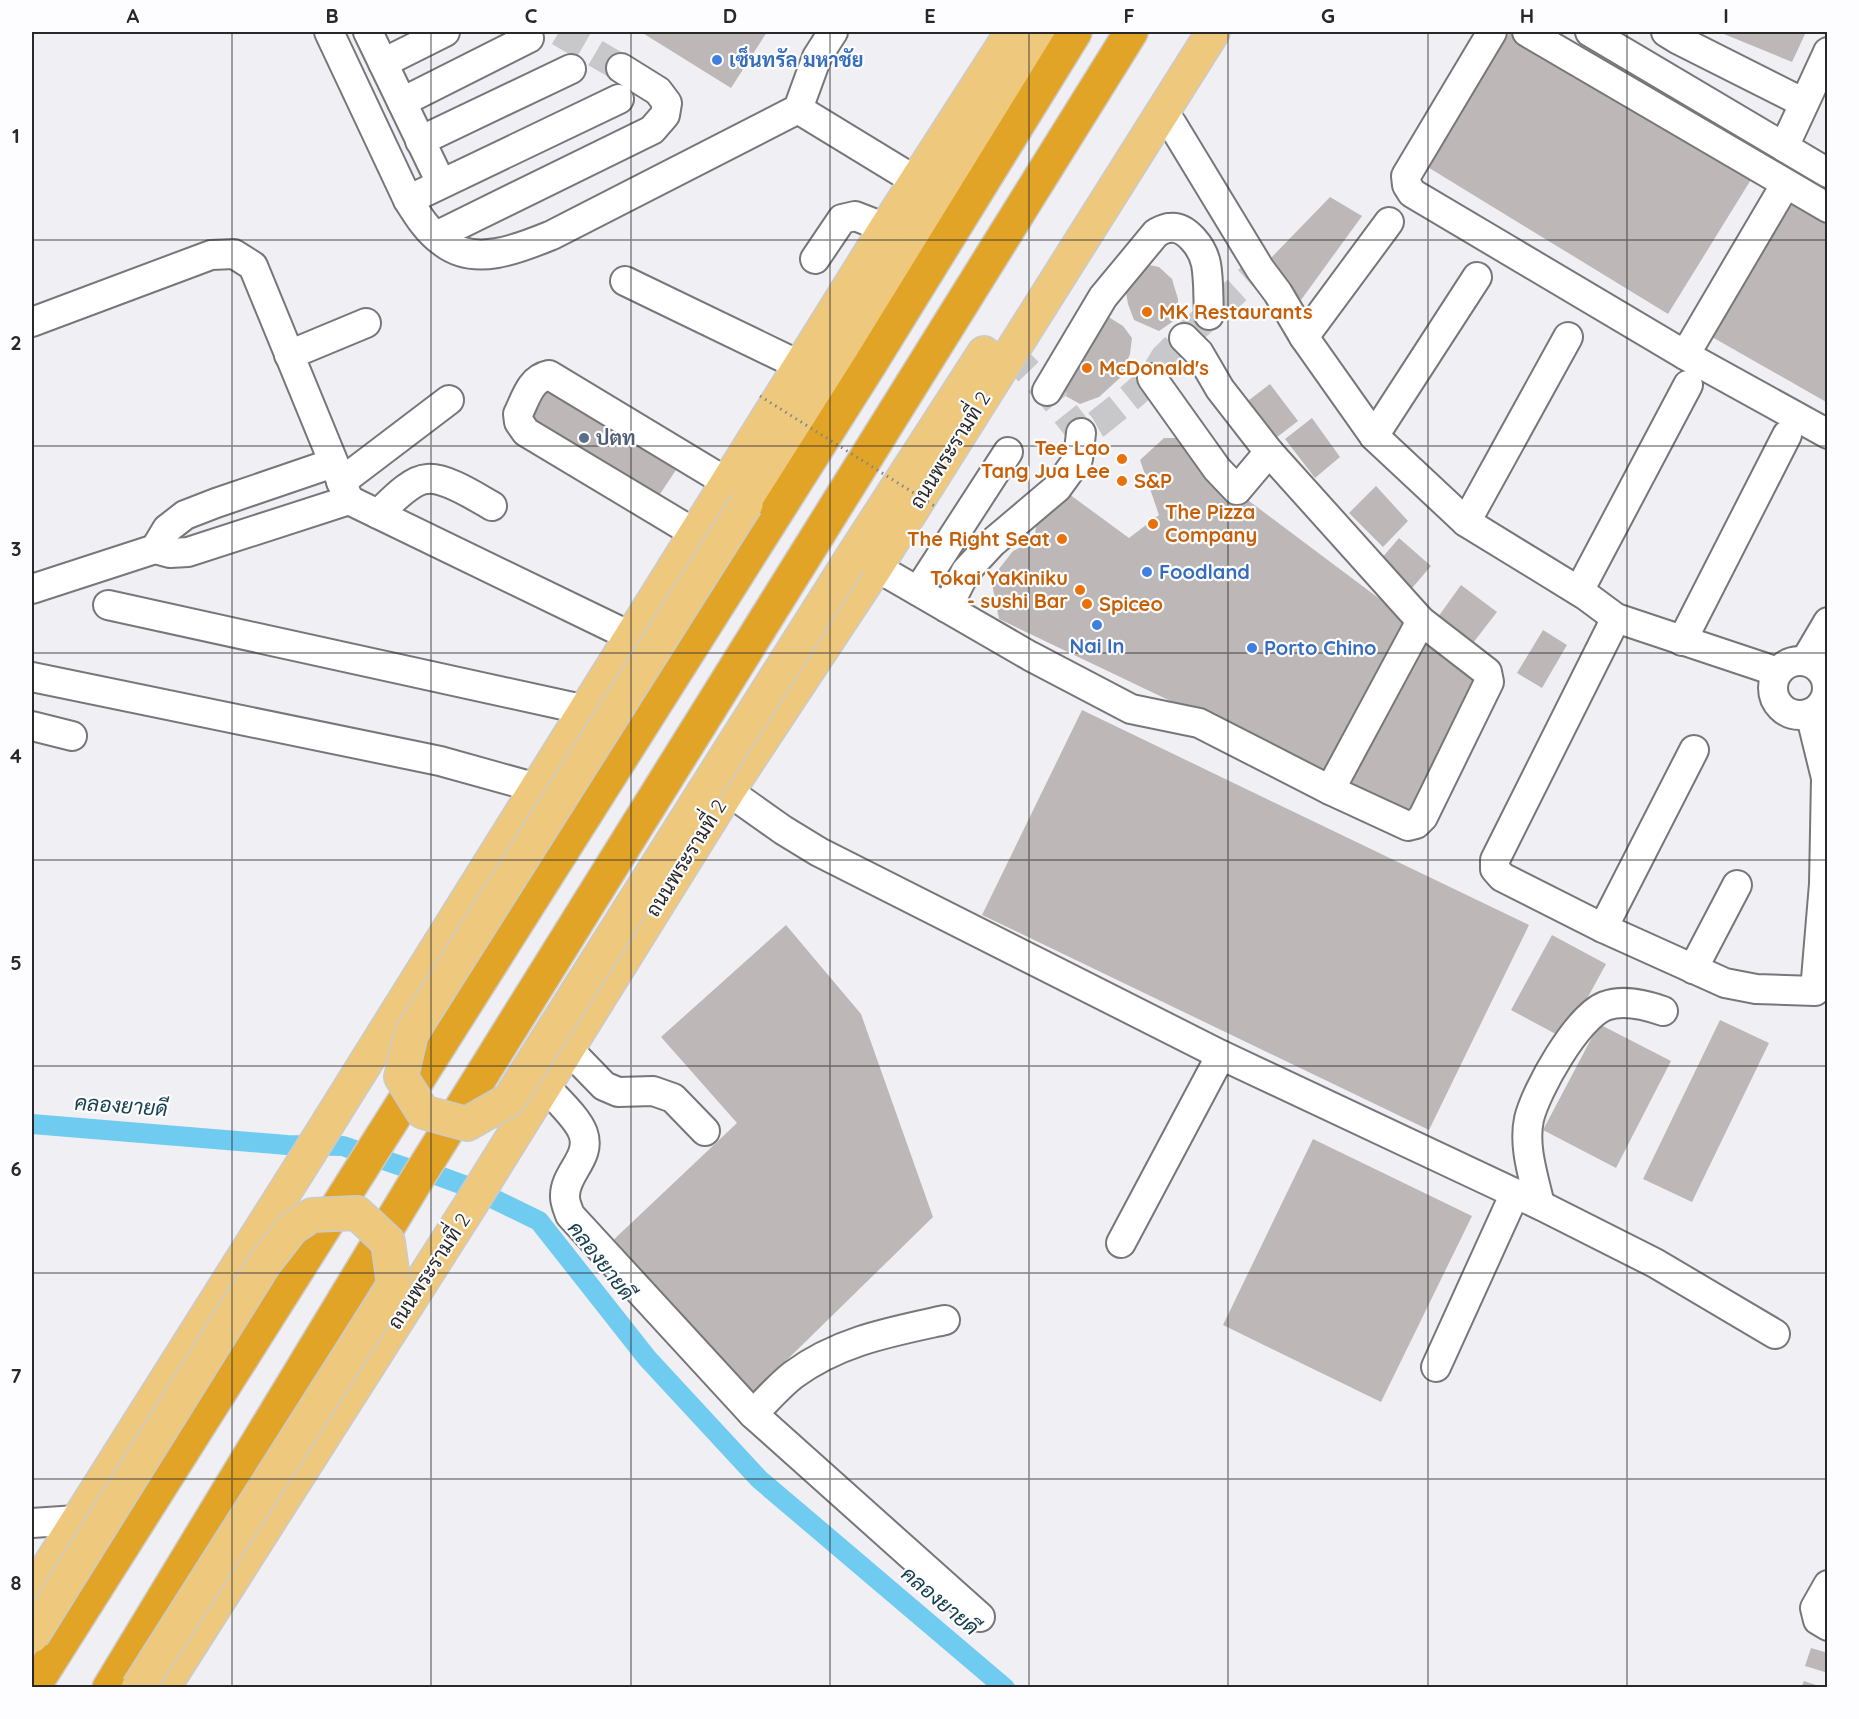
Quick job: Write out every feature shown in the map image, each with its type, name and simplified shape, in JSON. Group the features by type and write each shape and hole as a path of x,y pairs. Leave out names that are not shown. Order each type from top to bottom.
{"highway":[{"path":"33,1688 863,376 1075,32"},
{"path":"109,1688 425,1166 1131,32"}],"main road":[{"path":"32,1593 696,534 737,493 801,366 886,228 1012,32"},
{"path":"1041,32 737,493 411,1034 402,1077 423,1112 467,1124 509,1100 863,564 1104,168 1186,76"},
{"name":"ถนนพระรามที่ 2","path":"163,1688 479,1192 728,791 863,564 1163,112 1213,32"},
{"path":"32,1636 264,1264 292,1228 312,1215 357,1214 388,1242 394,1285 138,1688"}],"street":[{"path":"441,183 368,32 332,39 408,200 425,225 444,243 459,252 477,254 517,249 552,235 798,109 817,57 833,32"},
{"path":"383,63 445,32"},
{"path":"1492,32 1406,176 1407,185 1412,192 1684,355 1827,434"},
{"path":"1527,32 1827,208"},
{"path":"1590,32 1827,173"},
{"path":"1666,32 1804,103"},
{"path":"402,102 529,38"},
{"path":"1784,147 1827,52"},
{"path":"436,236 652,130 665,116 667,103 658,91 621,68"},
{"path":"420,141 571,69"},
{"path":"408,200 619,99"},
{"path":"798,109 916,181"},
{"path":"1163,112 1304,337 1374,436 1466,522 1580,591 1617,618 1778,672"},
{"path":"1684,355 1785,184"},
{"path":"814,259 842,219 855,216 886,228"},
{"path":"1304,337 1389,222"},
{"path":"1047,391 1103,297 1156,233 1175,228 1184,231 1197,245 1206,261 1209,315"},
{"path":"32,322 211,255 234,254 253,266 341,482 378,514 632,637"},
{"path":"1374,436 1477,277"},
{"path":"625,281 801,366"},
{"path":"289,355 366,323"},
{"path":"1466,522 1568,337"},
{"path":"863,564 918,591 1030,656 1131,709 1199,723 1330,790 1408,826 1416,824 1423,817 1490,677 1487,672 1420,621 1269,452 1220,389 1198,352 1184,338"},
{"path":"696,534 526,432 519,422 518,414 534,381 549,375 737,493"},
{"path":"1152,378 1217,469 1237,490 1269,452"},
{"path":"1580,591 1688,385"},
{"path":"32,589 155,549 170,553 188,552 341,482 449,400"},
{"path":"947,608 966,571 992,543 1057,488 1078,459 1081,433"},
{"path":"1682,641 1787,435"},
{"path":"918,591 1008,452"},
{"path":"378,514 405,489 426,478 446,482 492,506"},
{"path":"155,549 167,529 185,515 216,503 341,482"},
{"path":"108,605 586,710"},
{"path":"1617,618 1496,860 1495,869 1502,877 1603,928 1725,983 1756,989 1821,991 1826,884 1827,778 1810,713"},
{"path":"1330,790 1420,621"},
{"path":"1805,662 1827,622"},
{"path":"1805,662 1818,668 1827,681 1826,697 1822,704 1810,713 1793,714 1779,705 1774,698 1773,689 1778,672 1790,663 1805,662"},
{"path":"32,677 440,761 537,788"},
{"path":"32,726 72,736"},
{"path":"1603,928 1694,750"},
{"path":"728,791 819,852 1221,1055 1527,1199 1654,1263 1776,1334"},
{"path":"1694,969 1737,885"},
{"path":"1436,1367 1527,1199 1529,1119 1550,1069 1590,1017 1605,1006 1638,1003 1664,1011"},
{"path":"567,1049 604,1086 618,1092 653,1091 673,1098 705,1131"},
{"path":"1121,1244 1221,1055"},
{"path":"545,1086 577,1123 583,1132 586,1147 566,1185 564,1199 570,1215 753,1414 980,1617"},
{"path":"753,1414 792,1376 819,1358 848,1344 945,1320"},
{"path":"32,1523 77,1520"},
{"path":"1827,1584 1815,1608 1818,1620 1827,1626"}],"path":[{"path":"760,396 936,507"}],"building":[{"name":"เซ็นทรัล มหาชัย","path":"641,32 767,32 731,88"},
{"path":"1510,32 1514,32 1752,178 1668,314 1426,166"},
{"path":"1719,32 1806,32 1792,62"},
{"path":"1330,197 1362,216 1301,300 1269,260"},
{"path":"1782,199 1828,225 1828,403 1705,333"},
{"path":"1144,264 1159,267 1172,279 1178,299 1178,318 1159,331 1134,320 1128,304 1124,281"},
{"path":"1107,316 1123,326 1132,338 1130,354 1121,377 1099,397 1080,404 1062,394"},
{"path":"552,384 678,467 656,500 530,417"},
{"path":"1270,384 1298,421 1268,444 1240,407"},
{"path":"1312,418 1340,457 1315,478 1285,439"},
{"name":"Porto Chino","path":"1164,438 1195,438 1241,495 1484,677 1413,817 999,619 991,579 1013,551 1034,541 1038,514 1069,494 1129,538 1159,515 1140,460"},
{"path":"1376,486 1408,521 1383,547 1349,513"},
{"path":"1399,538 1431,566 1407,594 1375,566"},
{"path":"1461,585 1497,612 1473,643 1438,617"},
{"path":"1543,630 1567,645 1542,688 1517,673"},
{"path":"1082,710 1529,925 1429,1130 982,915"},
{"path":"786,925 861,1014 933,1217 750,1396 608,1245 737,1123 661,1037"},
{"path":"1552,935 1606,964 1565,1039 1511,1010"},
{"path":"1720,1020 1769,1043 1692,1202 1643,1179"},
{"path":"1599,1024 1671,1061 1616,1168 1543,1130"},
{"path":"1313,1139 1472,1216 1381,1402 1223,1325"},
{"path":"1811,1648 1828,1653 1828,1673 1805,1666"},
{"path":"1804,1681 1822,1687 1822,1688 1801,1688"}],"waterway":[{"name":"คลองยายดี","path":"32,1124 287,1145 343,1146 469,1187 539,1221 647,1358 759,1479 1005,1688"}],"tunnel":[{"path":"559,32 621,68"},
{"path":"1013,349 1019,362 1049,393 1081,433 1097,424 1152,378 1164,358 1260,269"}],"place":[{"name":"เซ็นทรัล มหาชัย","path":"717,60"},
{"name":"MK Restaurants","path":"1147,312"},
{"name":"McDonald's","path":"1087,368"},
{"name":"ปตท","path":"584,438"},
{"name":"Tee Lao Tang Jua Lee","path":"1122,459"},
{"name":"S&P","path":"1122,481"},
{"name":"The Pizza Company","path":"1153,524"},
{"name":"The Right Seat","path":"1062,539"},
{"name":"Foodland","path":"1147,572"},
{"name":"Tokai YaKiniku - sushi Bar","path":"1080,590"},
{"name":"Spiceo","path":"1087,604"},
{"name":"Nai In","path":"1097,625"},
{"name":"Porto Chino","path":"1252,648"}]}
